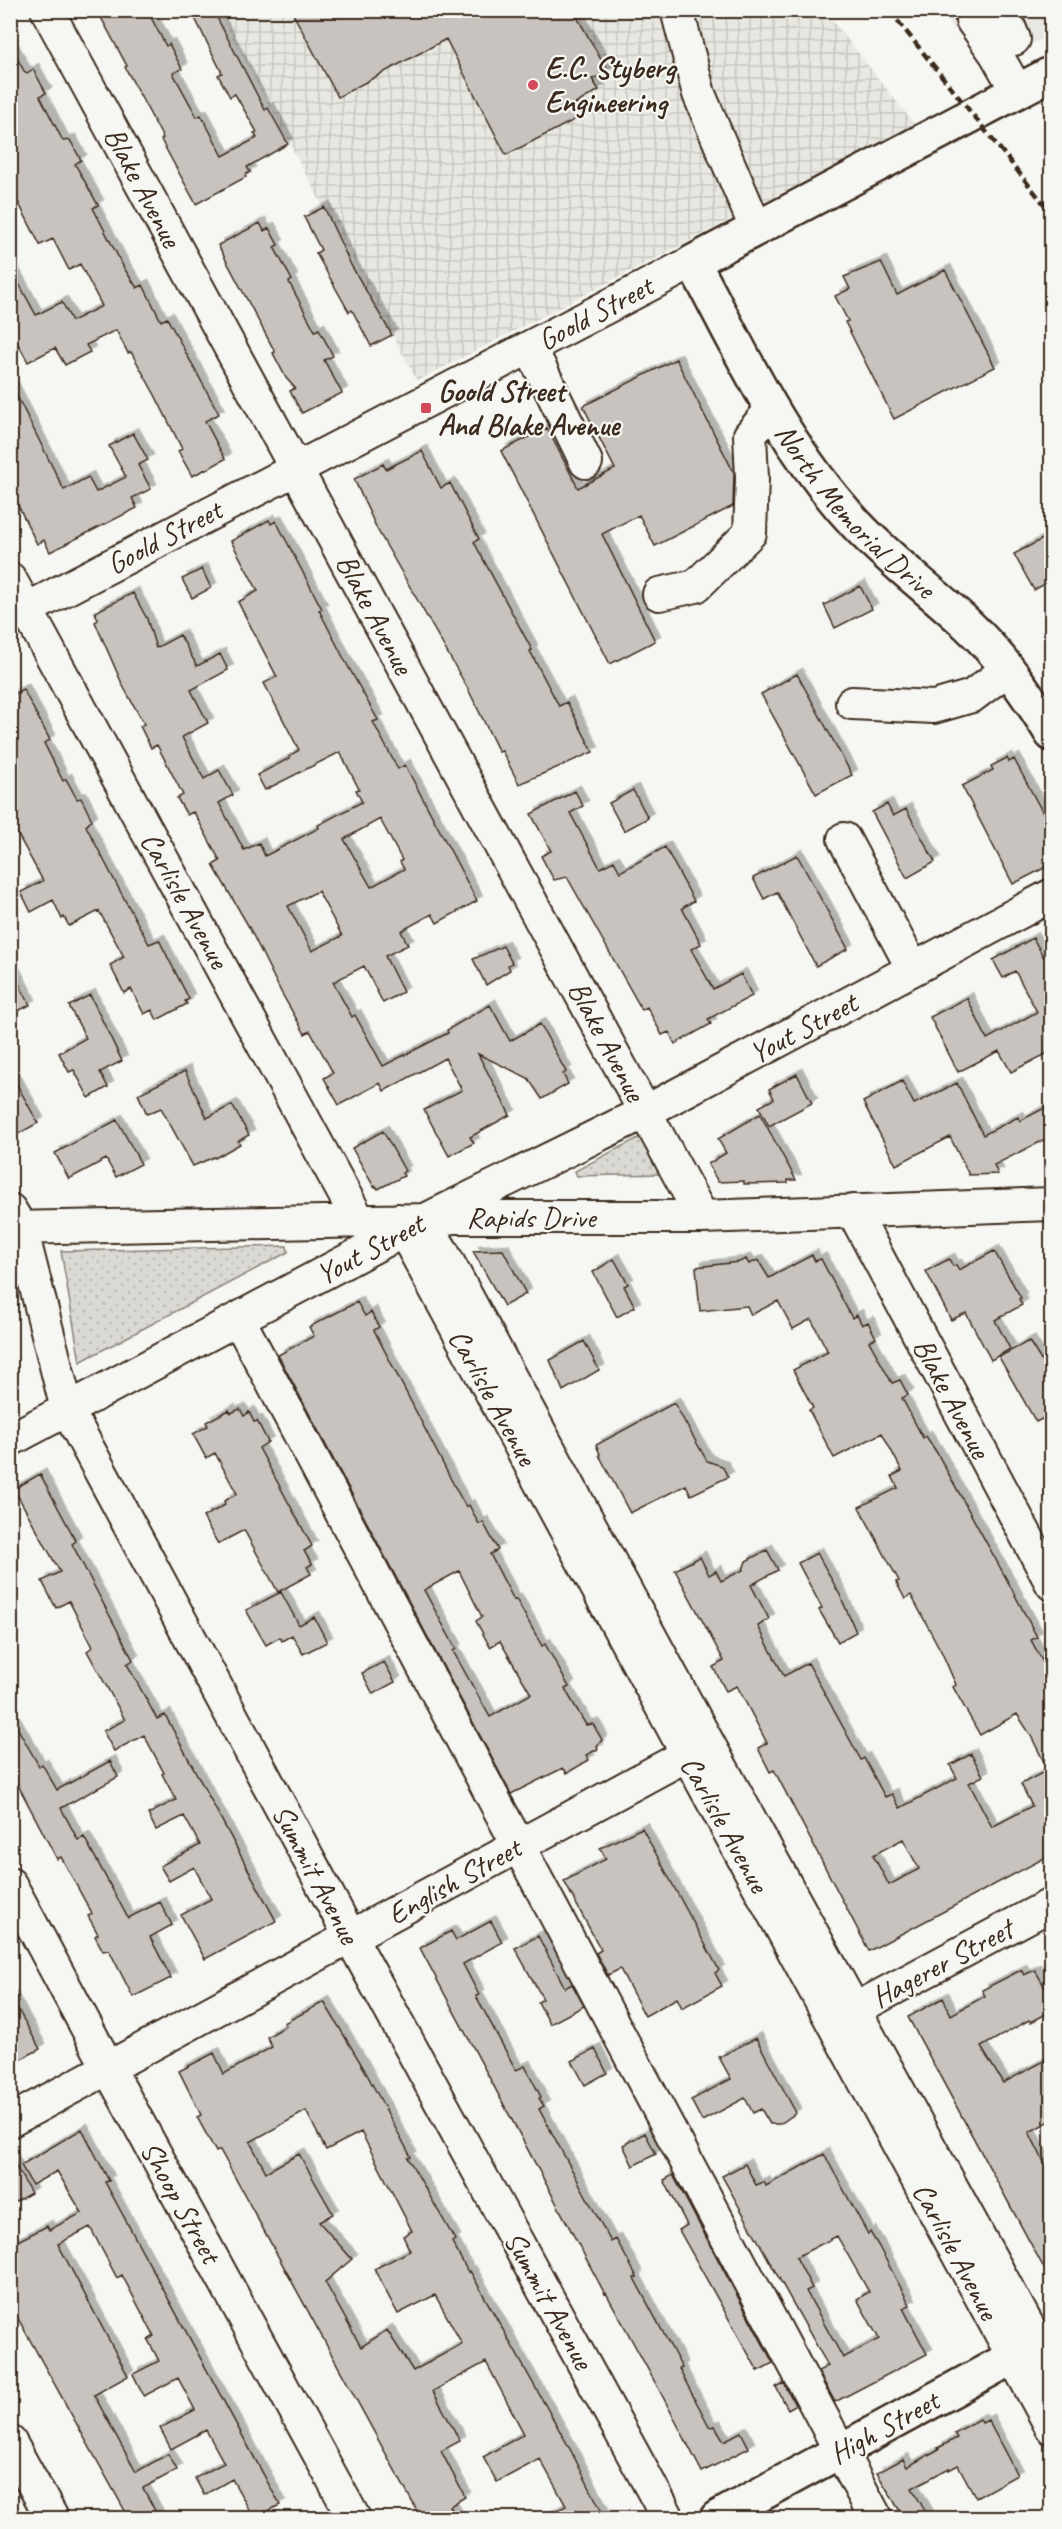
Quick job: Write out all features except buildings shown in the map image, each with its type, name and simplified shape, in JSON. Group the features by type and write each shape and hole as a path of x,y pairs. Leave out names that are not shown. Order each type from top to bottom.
{"main road":[{"name":"Goold Street","path":"693,261 1052,73"},
{"name":"North Memorial Drive","path":"693,261 772,409 819,482 855,524 908,575 970,627 1008,669 1052,734"},
{"name":"High Street","path":"717,2518 839,2451 1038,2352"}],"street":[{"name":"Blake Avenue","path":"47,10 702,1217"},
{"path":"676,10 699,94 756,228"},
{"path":"972,20 1004,34 1017,91"},
{"name":"Goold Street","path":"19,613 693,261"},
{"path":"530,347 586,462"},
{"path":"659,594 696,586 750,533 750,435 772,409"},
{"name":"Carlisle Avenue","path":"10,579 19,613 359,1221"},
{"path":"852,703 934,707 972,696 1008,669"},
{"path":"844,839 913,969"},
{"name":"Yout Street","path":"10,1440 239,1320 408,1224 645,1112 1052,895"},
{"name":"Rapids Drive","path":"14,1222 359,1221 408,1224 454,1217 702,1217 1052,1204"},
{"name":"Blake Avenue","path":"853,1211 1052,1584"},
{"name":"Summit Avenue","path":"14,1222 67,1409 351,1938 668,2518"},
{"name":"Carlisle Avenue","path":"408,1224 442,1251 698,1749 843,2016 1038,2352 1052,2428"},
{"path":"239,1320 876,2518"},
{"name":"English Street","path":"10,2121 698,1749"},
{"name":"Shoop Street","path":"10,1884 354,2518"},
{"name":"Hagerer Street","path":"843,2016 1052,1904"},
{"path":"10,2442 52,2518"}],"shaded area":[{"path":"218,11 825,11 915,125 417,381"},
{"path":"940,11 1051,11 1051,34 986,68"},
{"path":"642,1136 662,1174 577,1176 575,1171"},
{"path":"287,1246 288,1252 80,1362 61,1251"}],"railway":[{"path":"889,10 1052,214"}],"place":[{"name":"E.C. Styberg Engineering","path":"533,85"},
{"name":"Goold Street And Blake Avenue","path":"426,408"}]}
